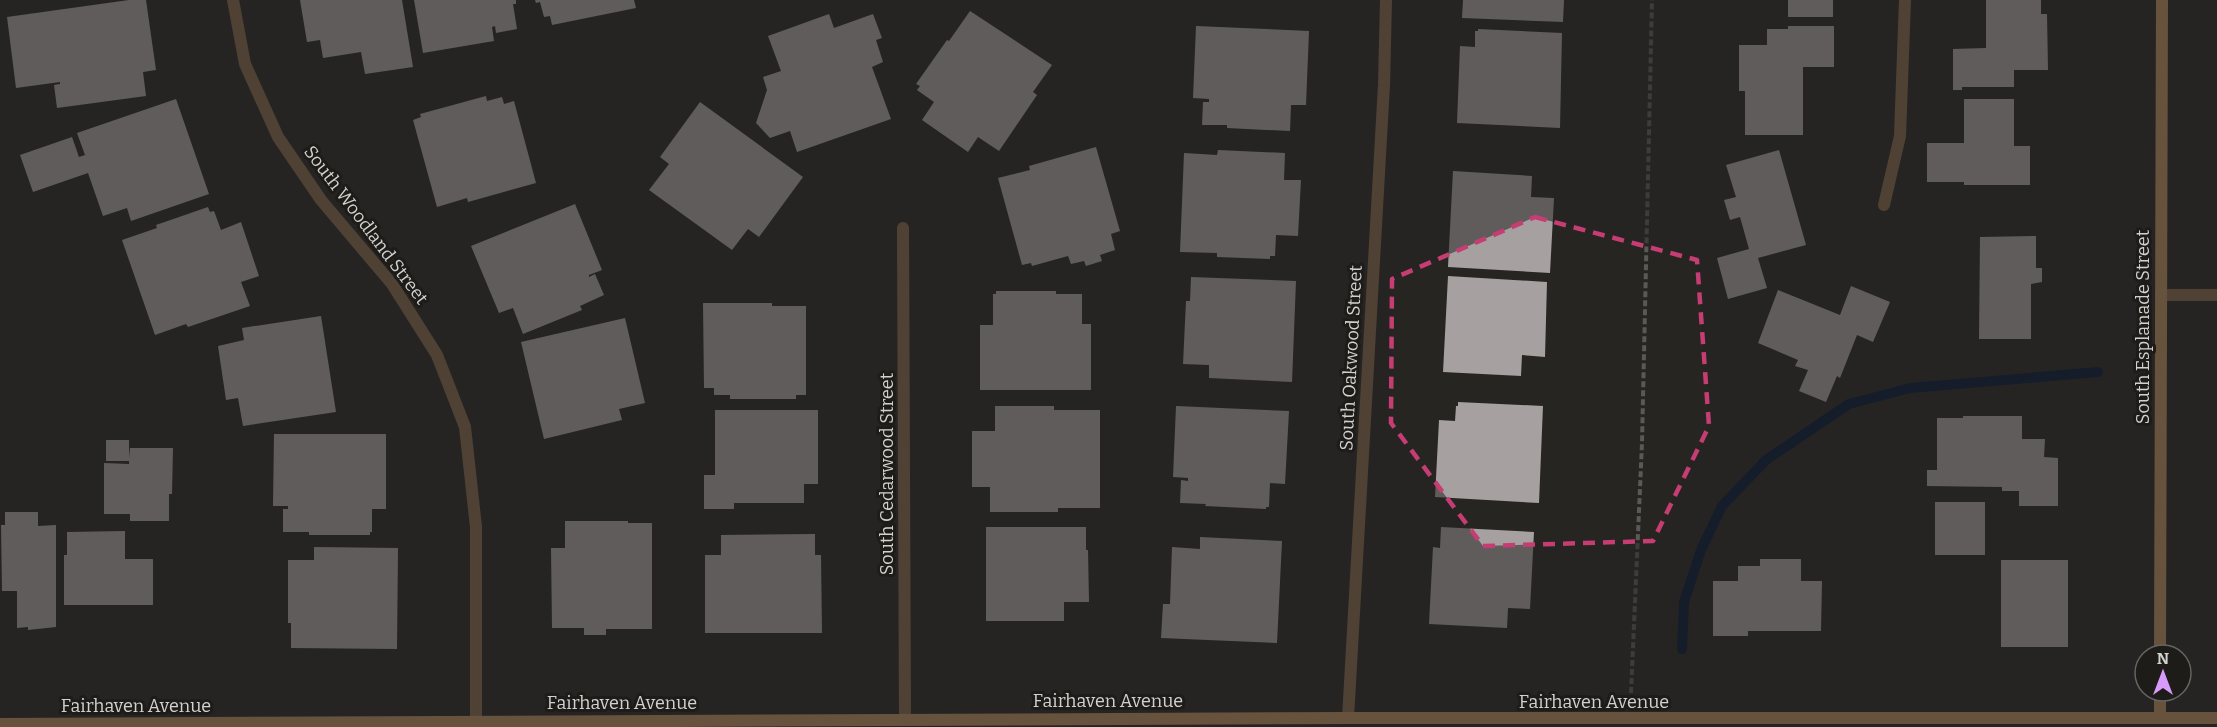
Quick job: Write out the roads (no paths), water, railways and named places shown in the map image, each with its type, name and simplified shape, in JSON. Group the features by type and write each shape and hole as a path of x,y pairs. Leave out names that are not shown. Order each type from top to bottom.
{"main road":[{"name":"South Esplanade Street","path":"2160,643 2162,0"},
{"path":"2160,703 2160,723"},
{"name":"Fairhaven Avenue","path":"0,724 905,720 950,724 1348,718 1542,723 1631,720 2160,723 2217,718"}],"street":[{"name":"South Woodland Street","path":"233,0 245,63 278,137 321,200 392,284 437,355 465,427 476,527 476,722"},
{"name":"South Oakwood Street","path":"1348,718 1383,97 1386,0"},
{"path":"1884,205 1900,136 1905,0"},
{"name":"South Cedarwood Street","path":"903,228 905,720"},
{"path":"2161,295 2217,295"}],"waterway":[{"path":"1682,649 1684,602 1701,550 1722,506 1766,460 1849,404 1910,388 2098,372"}]}
